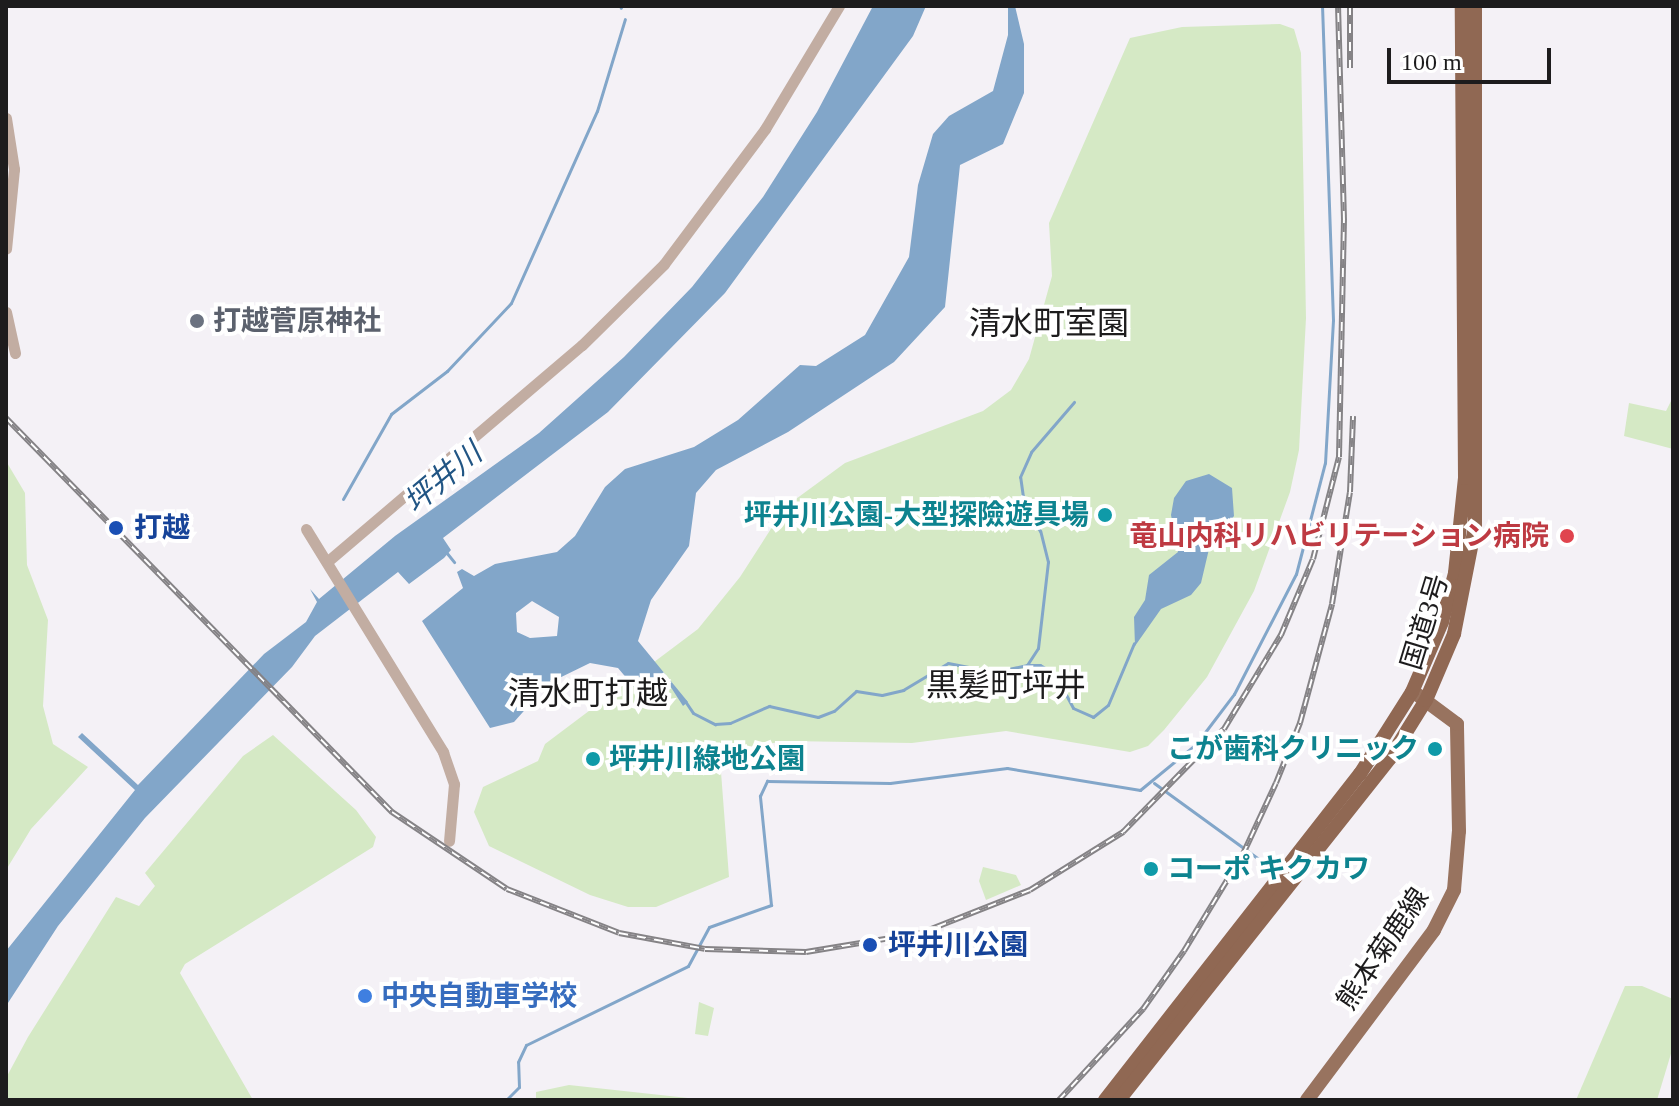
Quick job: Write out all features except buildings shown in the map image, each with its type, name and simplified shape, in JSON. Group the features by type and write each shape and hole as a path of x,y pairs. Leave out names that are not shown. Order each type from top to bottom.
{"highway":[{"name":"国道3号","path":"1105,1100 1360,774 1412,692 1451,593 1464,505 1462,6"},
{"name":"国道3号","path":"1119,1100 1390,758 1426,700 1454,634 1475,527 1475,6"}],"main road":[{"name":"熊本菊鹿線","path":"1307,1100 1434,930 1454,890 1459,737 1454,720 1412,692"}],"street":[{"path":"330,565 582,345 664,264 765,129 839,6"},
{"path":"6,118 14,169 6,249"},
{"path":"6,312 15,353"},
{"path":"306,529 443,752 454,784 449,841"}],"green space":[{"path":"1280,24 1294,29 1301,53 1306,318 1299,450 1290,492 1254,591 1207,677 1164,730 1148,746 1130,752 1006,731 912,743 787,741 740,748 723,763 721,772 729,877 656,907 628,907 590,895 489,846 474,812 483,787 538,761 545,744 698,629 740,577 785,507 845,463 983,411 1011,390 1029,359 1052,276 1049,223 1130,38 1182,27"},
{"path":"1673,397 1673,449 1624,436 1629,403 1666,411"},
{"path":"6,461 25,493 27,565 48,620 43,706 53,744 88,767 31,829 6,870"},
{"path":"273,735 356,810 376,837 373,847 185,964 180,973 253,1100 6,1100 6,1078 28,1037 116,897 139,906 155,886 145,873 243,756"},
{"path":"983,867 1016,875 1021,885 986,900 979,881"},
{"path":"1625,986 1642,986 1673,999 1673,1047 1657,1100 1576,1100"},
{"path":"699,1002 714,1008 708,1036 695,1034"},
{"path":"569,1085 697,1100 536,1100 536,1092"}],"water":[{"path":"873,6 926,6 913,36 725,293 608,412 443,538 451,550 444,558 409,584 398,572 315,636 292,667 145,818 58,926 6,1006 6,951 135,790 78,737 82,733 138,785 264,654 306,622 317,602 310,589 319,599 395,536 539,433 624,357 692,287 763,197 817,112"},
{"path":"1008,6 1015,6 1024,44 1024,93 1003,144 960,165 945,307 894,362 788,432 716,470 696,493 689,546 651,600 638,641 688,702 683,706 665,678 634,687 618,668 590,663 549,683 514,722 490,728 422,621 463,588 457,572 462,569 474,576 495,564 557,552 575,536 605,487 625,469 694,447 738,420 800,365 816,366 865,335 909,257 918,185 933,134 949,116 993,91 1008,35","holes":["532,601 559,617 557,636 530,638 517,632 516,613"]},
{"path":"1209,474 1232,488 1234,516 1209,549 1201,583 1191,595 1161,609 1135,646 1134,617 1145,600 1149,575 1178,552 1171,515 1174,498 1186,481"}],"waterway":[{"path":"506,1100 519,1087 518,1062 526,1045 688,966 709,927 771,905 760,796 767,781 890,783 1007,768 1140,790 1196,744 1234,694 1296,574 1325,463 1333,320 1322,6"},
{"path":"343,499 391,414 447,371 511,303 597,111 625,19"},
{"path":"685,701 693,713 715,724 730,723 769,706 818,717 834,711 856,691 882,695 903,690 948,663 994,672 1027,665 1038,648 1048,562 1040,531 1024,504 1020,477 1031,452 1074,402"},
{"path":"446,552 454,562"},
{"path":"1027,665 1040,665 1055,674 1073,708 1093,717 1108,705 1134,643"},
{"path":"1154,783 1267,865"}],"railway":[{"path":"6,418 392,812 507,889 619,933 705,949 806,952 921,933 1030,890 1123,832 1224,729 1281,635 1313,559 1339,457 1344,220 1338,6"},
{"path":"1350,6 1350,68"},
{"path":"1059,1100 1143,1009 1184,951 1243,854 1276,783 1300,723 1332,604 1350,492 1353,416"}],"place":[{"name":"打越菅原神社","path":"197,321"},
{"name":"坪井川公園-大型探險遊具場","path":"1105,515"},
{"name":"打越","path":"116,528"},
{"name":"竜山内科リハビリテーション病院","path":"1567,536"},
{"name":"こが歯科クリニック","path":"1435,749"},
{"name":"坪井川綠地公園","path":"593,759"},
{"name":"コーポ キクカワ","path":"1151,869"},
{"name":"坪井川公園","path":"870,945"},
{"name":"中央自動車学校","path":"365,996"}],"district":[{"name":"清水町室園","path":"1049,323"},
{"name":"黒髪町坪井","path":"1006,685"},
{"name":"清水町打越","path":"588,693"}],"water label":[{"name":"坪井川","path":"443,478"}]}
